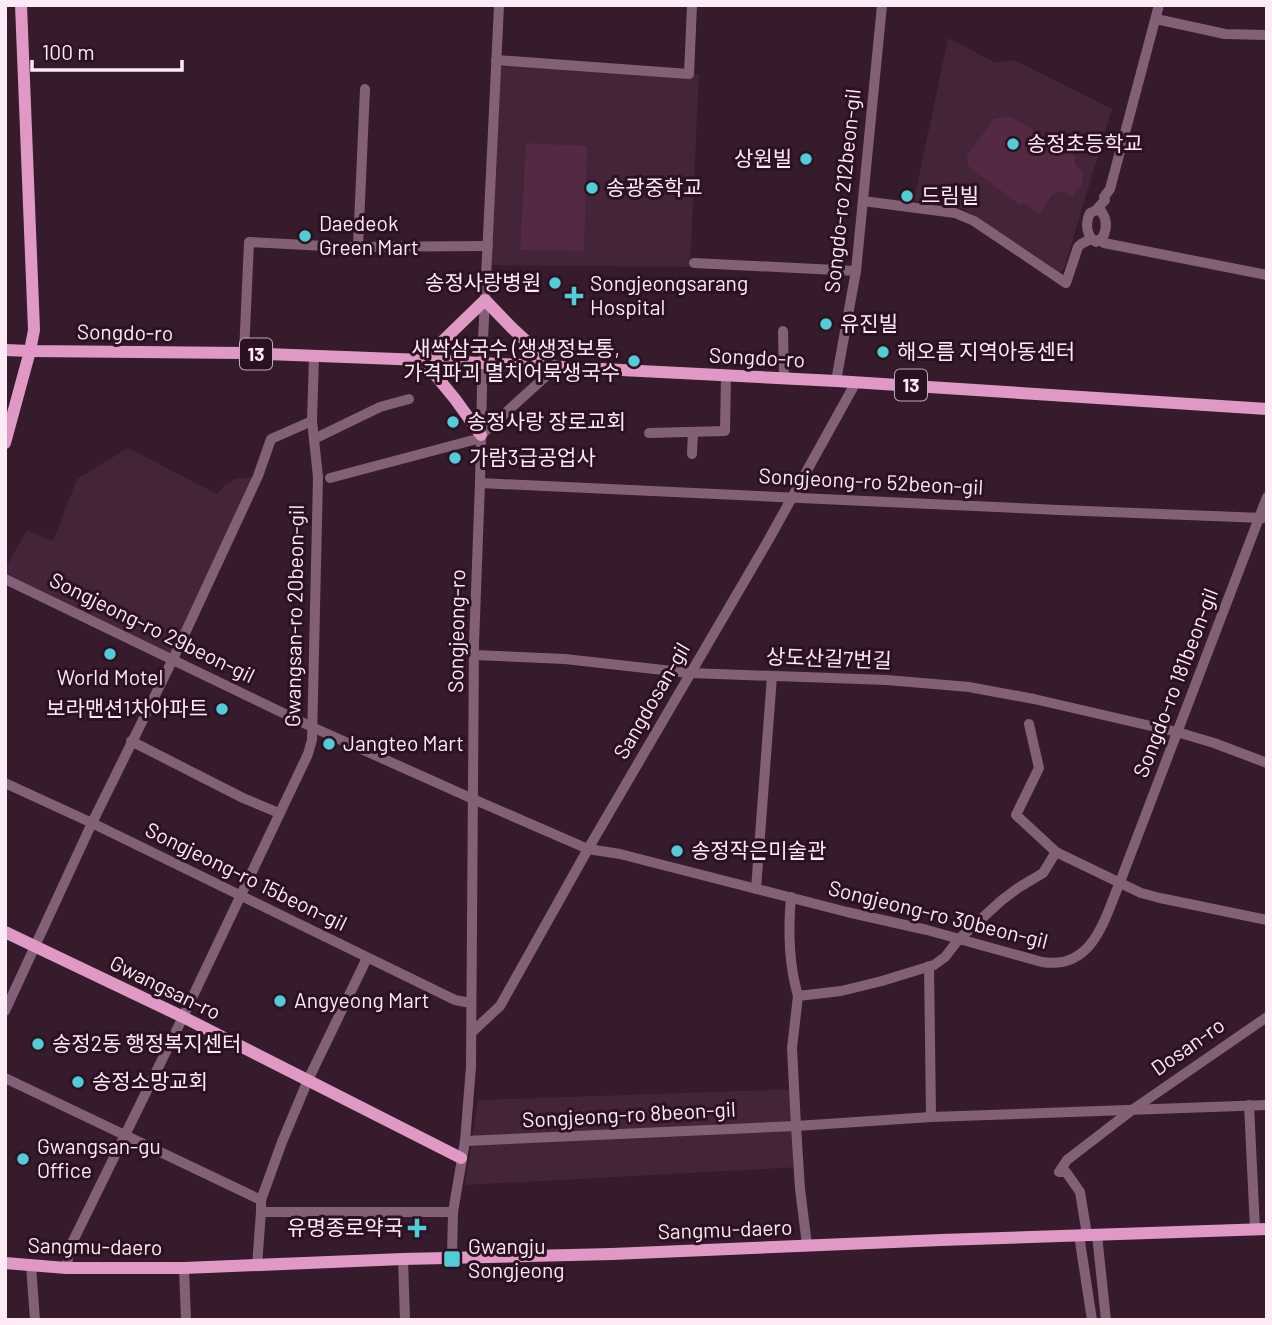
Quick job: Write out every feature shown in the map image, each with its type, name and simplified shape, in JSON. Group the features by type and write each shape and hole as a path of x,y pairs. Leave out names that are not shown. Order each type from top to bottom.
{"main road":[{"path":"5,443 34,331 21,5"},
{"path":"481,436 423,360 485,300 555,368"},
{"name":"Songdo-ro","path":"5,350 244,353 423,360 856,382 1267,409"},
{"name":"Gwangsan-ro","path":"5,932 183,1017 461,1158"},
{"name":"Sangmu-daero","path":"5,1264 66,1268 257,1266 1261,1229"}],"street":[{"name":"Songjeong-ro","path":"452,1257 453,1212 469,1097 472,1031 475,655 482,364 499,5"},
{"path":"496,60 690,74 692,5"},
{"name":"Songdo-ro 212beon-gil","path":"836,381 856,271 882,5"},
{"path":"1159,5 1110,189 1104,197 1105,200 1090,213 1088,230 1104,243 1267,275"},
{"path":"1156,19 1225,34 1267,35"},
{"path":"358,246 365,89"},
{"path":"863,201 955,213 965,217 1066,283 1078,247 1104,237 1105,218 1101,211 1096,210"},
{"path":"244,353 249,242 358,246 488,246"},
{"path":"694,263 856,271"},
{"path":"783,331 784,378"},
{"name":"Gwangsan-ro 20beon-gil","path":"66,1268 71,1245 183,1017 308,754 312,740 318,477 312,421 314,356"},
{"path":"330,478 481,436 555,368"},
{"path":"649,433 724,431 726,375"},
{"name":"Sangdosan-gil","path":"472,1031 500,1006 793,497 856,382"},
{"path":"314,439 380,407 409,399"},
{"path":"5,1011 131,741 173,660 258,476 271,439 312,421"},
{"path":"692,454 693,432"},
{"name":"Songjeong-ro 52beon-gil","path":"480,483 1263,518"},
{"name":"Songdo-ro 181beon-gil","path":"1076,958 1089,948 1098,933 1120,883 1263,518 1267,497"},
{"name":"Songjeong-ro 29beon-gil","path":"5,579 312,727 473,799"},
{"name":"상도산길7번길","path":"475,655 565,659 690,673 887,680 969,687 1177,732 1267,763"},
{"path":"756,889 772,676"},
{"path":"1029,724 1039,768 1016,815 1056,852 1141,893 1267,920"},
{"path":"131,741 278,813"},
{"name":"Songjeong-ro 15beon-gil","path":"5,783 455,1000 471,1003"},
{"name":"Songjeong-ro 30beon-gil","path":"473,799 588,849 620,854 1053,964 1076,958"},
{"path":"798,996 841,991 934,965 1010,894 1043,873 1056,852"},
{"path":"790,897 791,958 798,996 792,1048 800,1189 807,1245"},
{"path":"257,1266 261,1200 308,1080 367,958"},
{"path":"929,966 931,1117"},
{"name":"Dosan-ro","path":"1088,1235 1080,1192 1066,1172 1059,1172 1067,1160 1132,1110 1267,1017"},
{"path":"5,1079 261,1200"},
{"path":"1249,1105 1261,1229"},
{"name":"Dosan-ro","path":"1132,1110 1267,1105"},
{"name":"Songjeong-ro 8beon-gil","path":"464,1141 626,1135 931,1117 1132,1110"},
{"path":"261,1212 453,1212"},
{"path":"1088,1235 1092,1320"},
{"path":"1088,1235 1106,1320"},
{"path":"403,1259 405,1320"},
{"path":"32,1266 36,1320"},
{"name":"Sangmu-daero","path":"184,1268 186,1320"}],"shaded area":[{"name":"송정초등학교","path":"948,38 996,63 1014,60 1112,109 1064,269 1059,273 963,209 914,200"},
{"name":"송광중학교","path":"496,60 699,74 690,267 487,265"},
{"path":"1010,116 1076,157 1074,163 1083,173 1081,187 1072,197 1063,191 1052,195 1039,215 1024,203 1020,205 967,165 966,157 994,119"},
{"path":"526,143 587,146 584,251 520,250"},
{"path":"128,448 217,494 235,479 258,476 173,659 5,579 5,569 27,530 53,541 77,479"},
{"path":"798,1089 800,1167 465,1185 478,1100"}],"place":[{"name":"송정초등학교","path":"1013,144"},
{"name":"상원빌","path":"806,159"},
{"name":"송광중학교","path":"592,188"},
{"name":"드림빌","path":"907,196"},
{"name":"Daedeok Green Mart","path":"305,236"},
{"name":"송정사랑병원","path":"555,283"},
{"name":"Songjeongsarang Hospital","path":"574,296"},
{"name":"유진빌","path":"826,324"},
{"name":"해오름 지역아동센터","path":"883,352"},
{"name":"새싹삼국수 (생생정보통, 가격파괴 멸치어묵생국수","path":"634,361"},
{"name":"송정사랑 장로교회","path":"453,422"},
{"name":"가람3급공업사","path":"455,458"},
{"name":"World Motel","path":"110,654"},
{"name":"보라맨션1차아파트","path":"222,709"},
{"name":"Jangteo Mart","path":"329,744"},
{"name":"송정작은미술관","path":"677,851"},
{"name":"Angyeong Mart","path":"280,1001"},
{"name":"송정2동 행정복지센터","path":"38,1044"},
{"name":"송정소망교회","path":"78,1082"},
{"name":"Gwangsan-gu Office","path":"23,1159"},
{"name":"유명종로약국","path":"417,1228"},
{"name":"Gwangju Songjeong","path":"452,1259"}]}
